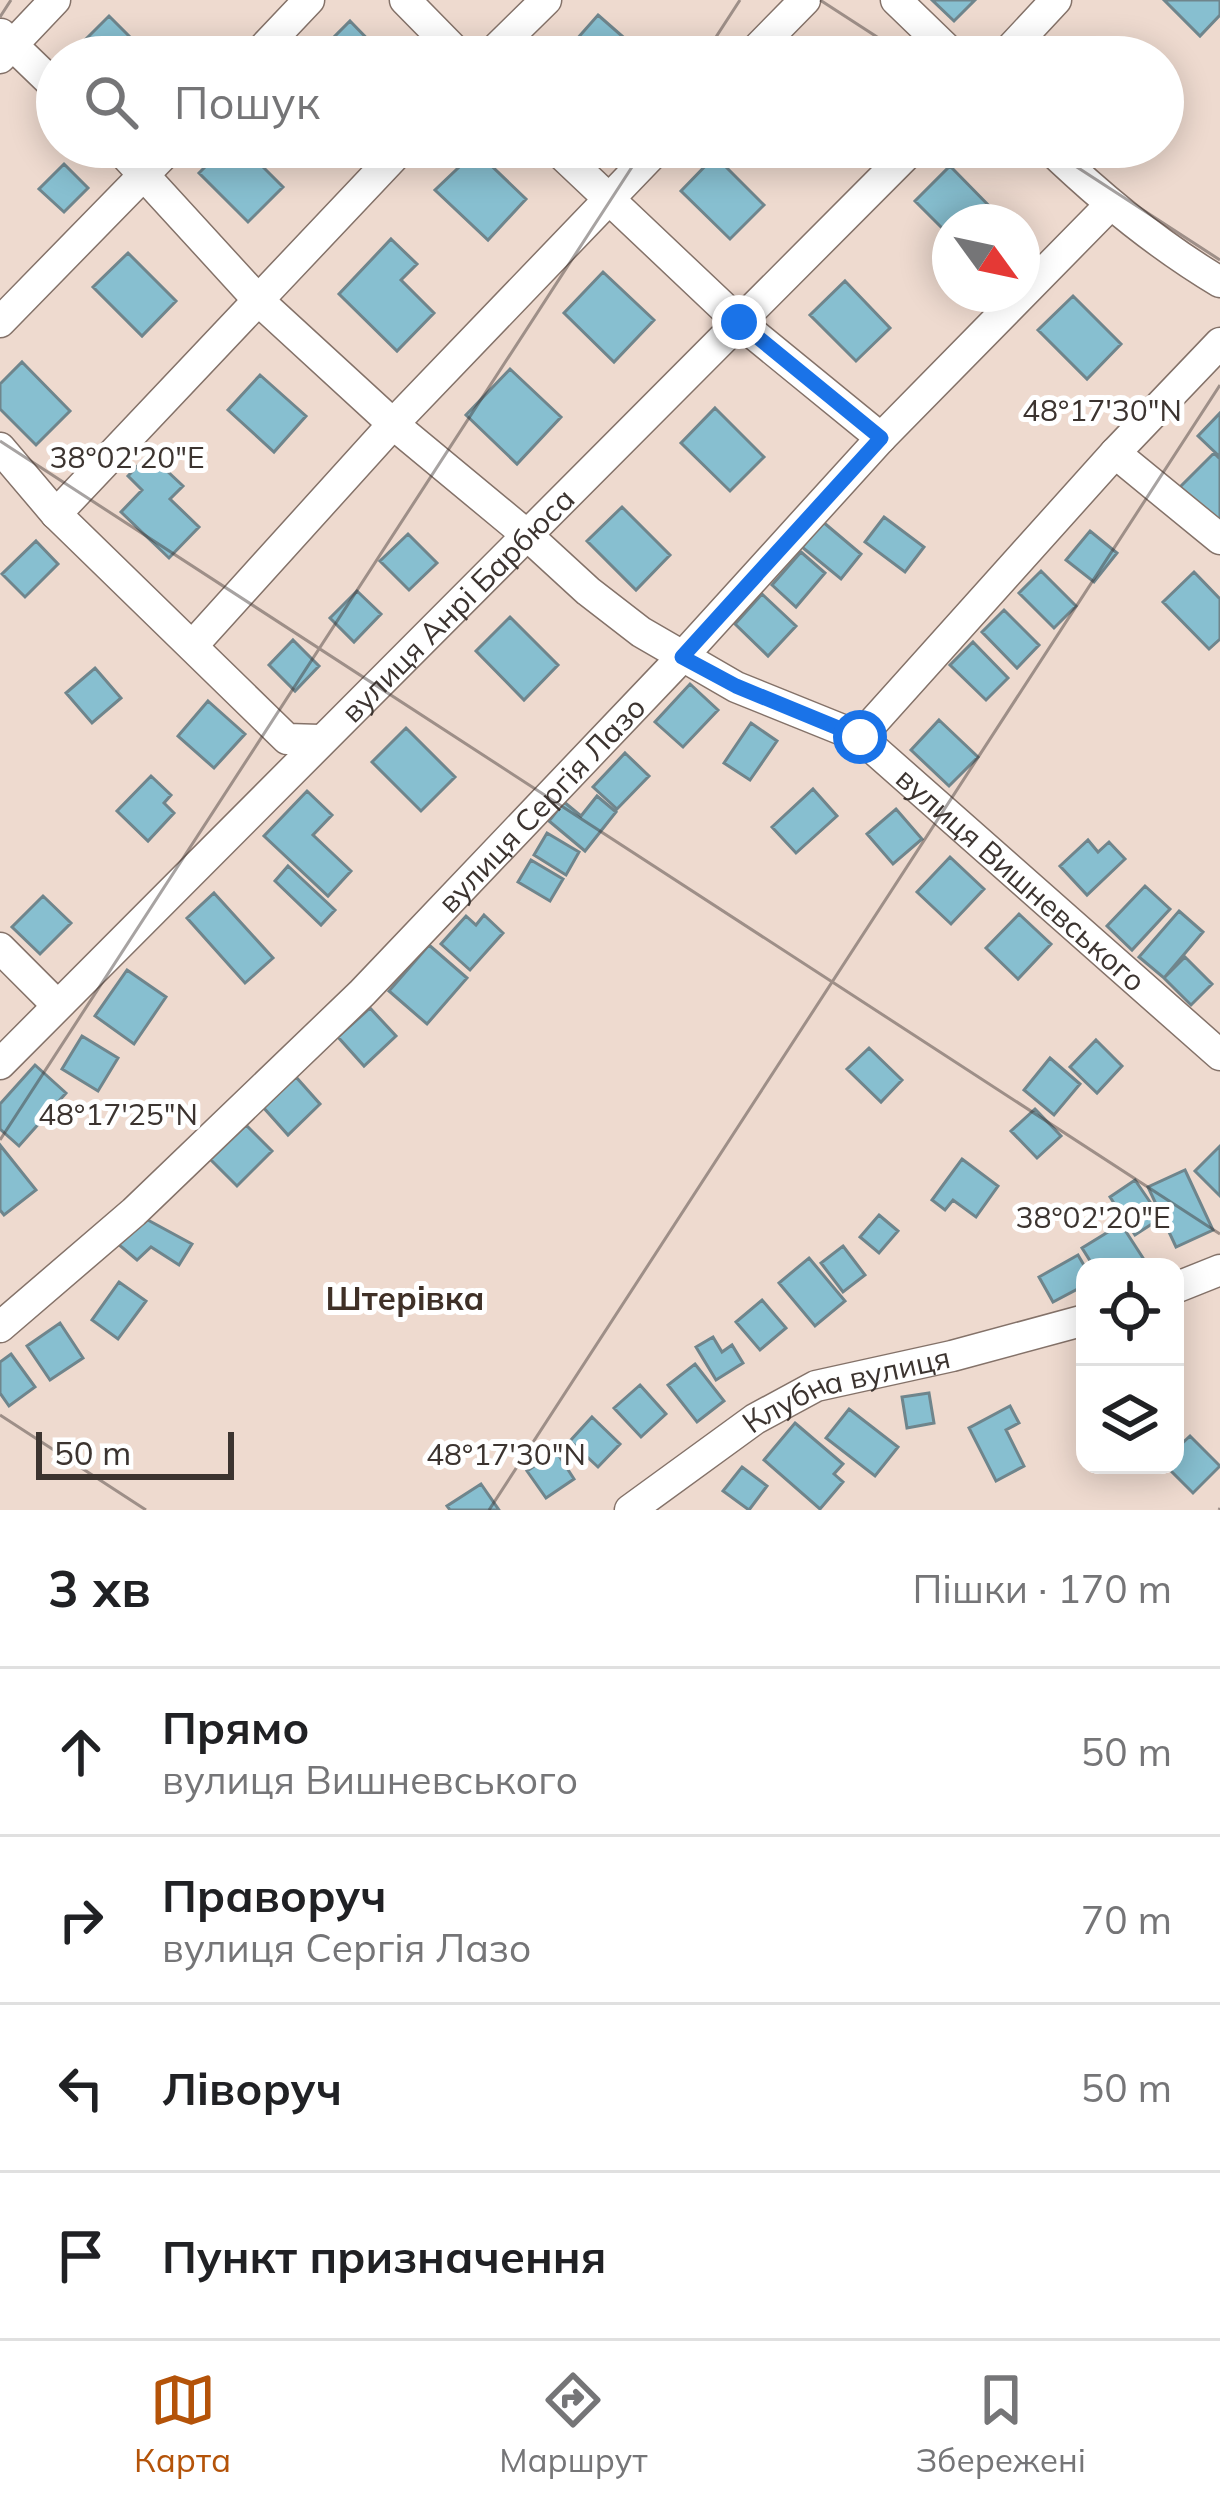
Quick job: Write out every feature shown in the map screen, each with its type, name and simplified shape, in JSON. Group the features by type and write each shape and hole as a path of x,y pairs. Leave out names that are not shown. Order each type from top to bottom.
{"street":[{"path":"36,71 4,45 55,0"},
{"path":"275,36 309,0"},
{"path":"404,0 440,36"},
{"path":"509,36 546,0"},
{"path":"769,36 805,0"},
{"path":"896,0 933,36"},
{"path":"1023,36 1056,0"},
{"name":"вулиця Вишневського","path":"140,168 259,301 393,424 588,591 641,632 736,686 860,737 1220,1055"},
{"path":"0,322 152,168"},
{"path":"56,514 383,168"},
{"path":"576,168 739,322 881,438"},
{"path":"194,644 393,424 638,168"},
{"name":"вулиця Анрі Барбюса","path":"0,1064 893,168"},
{"path":"1070,168 1109,206 1220,282"},
{"name":"вулиця Сергія Лазо","path":"0,1327 134,1212 362,993 682,657 881,438 1109,206"},
{"path":"860,737 1220,343"},
{"path":"0,448 56,514 287,739 320,740"},
{"path":"1115,453 1220,539"},
{"path":"0,948 57,1005"},
{"path":"1184,1284 1220,1270"},
{"name":"Клубна вулиця","path":"630,1510 754,1419 816,1386 1076,1322"}],"building":[{"path":"932,0 975,0 954,21"},
{"path":"1164,0 1220,0 1220,15 1200,36"},
{"path":"598,15 622,36 580,36"},
{"path":"109,16 129,36 89,36"},
{"path":"350,21 365,36 335,36"},
{"path":"60,168 68,168 88,188 64,212 39,189"},
{"path":"204,168 264,168 283,187 248,222 199,173"},
{"path":"458,168 494,168 526,199 488,240 435,190"},
{"path":"703,168 727,168 764,205 730,239 681,191"},
{"path":"948,168 987,204 932,204 932,218 915,201"},
{"path":"391,239 417,264 401,280 434,313 397,351 339,294"},
{"path":"128,253 176,301 142,336 93,287"},
{"path":"603,272 654,320 614,362 564,313"},
{"path":"845,281 890,328 856,361 810,315"},
{"path":"1073,296 1121,344 1087,379 1038,330"},
{"path":"22,362 70,411 36,445 0,409 0,384"},
{"path":"510,369 561,417 517,464 466,415"},
{"path":"260,375 306,416 274,452 228,410"},
{"path":"715,408 764,457 730,491 681,443"},
{"path":"1220,413 1220,457 1198,436"},
{"path":"1214,453 1220,459 1220,528 1180,487"},
{"path":"149,454 183,486 170,499 199,527 169,558 121,512 142,490 128,476"},
{"path":"622,507 670,555 636,590 587,541"},
{"path":"884,517 924,547 905,572 865,542"},
{"path":"823,522 861,554 841,579 802,547"},
{"path":"1090,531 1117,553 1094,582 1066,560"},
{"path":"408,534 437,563 409,590 380,561"},
{"path":"36,541 58,564 25,597 2,574"},
{"path":"801,552 825,573 796,607 772,585"},
{"path":"1041,571 1076,606 1054,628 1019,593"},
{"path":"1194,572 1220,599 1220,639 1209,649 1163,602"},
{"path":"357,591 381,614 354,642 330,618"},
{"path":"762,594 796,626 768,656 735,624"},
{"path":"1004,610 1039,645 1017,668 982,632"},
{"path":"510,617 558,665 524,700 476,651"},
{"path":"293,640 319,666 295,691 269,665"},
{"path":"973,642 1008,678 986,700 950,665"},
{"path":"95,668 121,698 92,723 66,693"},
{"path":"690,684 718,710 683,747 655,722"},
{"path":"208,701 245,734 214,768 178,736"},
{"path":"939,720 978,757 949,786 911,750"},
{"path":"751,723 777,741 750,780 724,763"},
{"path":"406,728 455,777 421,811 372,762"},
{"path":"625,753 649,776 617,809 593,787"},
{"path":"151,776 171,795 164,803 174,813 148,841 117,811"},
{"path":"813,789 837,816 796,853 772,827"},
{"path":"307,791 332,815 313,835 351,871 328,896 264,836"},
{"path":"597,796 616,812 585,851 549,821 564,802 581,816"},
{"path":"896,809 922,839 893,864 867,834"},
{"path":"547,833 579,852 566,875 534,855"},
{"path":"1088,840 1098,852 1109,842 1125,859 1087,895 1060,866"},
{"path":"950,857 984,889 951,924 917,892"},
{"path":"531,860 563,879 550,901 518,882"},
{"path":"288,866 335,910 321,925 275,881"},
{"path":"1145,886 1170,909 1132,950 1107,926"},
{"path":"214,893 273,958 245,983 187,918"},
{"path":"43,896 71,923 40,954 12,927"},
{"path":"1179,911 1203,932 1164,978 1139,957"},
{"path":"1019,914 1051,944 1018,979 986,948"},
{"path":"484,915 503,933 470,970 441,944 466,916 476,925"},
{"path":"429,945 467,978 427,1024 389,991"},
{"path":"1185,957 1212,984 1191,1005 1164,978"},
{"path":"127,970 166,997 134,1044 95,1016"},
{"path":"370,1008 396,1036 364,1066 338,1037"},
{"path":"82,1036 118,1058 98,1091 62,1069"},
{"path":"1096,1040 1122,1066 1097,1093 1070,1067"},
{"path":"869,1048 902,1080 881,1102 847,1069"},
{"path":"1050,1058 1080,1084 1054,1115 1024,1090"},
{"path":"35,1065 66,1093 19,1146 0,1129 0,1104"},
{"path":"296,1077 320,1104 288,1135 263,1107"},
{"path":"1035,1109 1061,1136 1037,1158 1011,1131"},
{"path":"246,1125 272,1151 237,1186 210,1159"},
{"path":"0,1145 36,1190 4,1215 0,1210"},
{"path":"1220,1146 1220,1196 1195,1171"},
{"path":"962,1159 998,1186 976,1217 953,1200 945,1210 932,1200"},
{"path":"1185,1170 1213,1230 1176,1247 1148,1187"},
{"path":"1135,1180 1161,1218 1135,1235 1110,1197"},
{"path":"879,1215 898,1231 879,1253 860,1237"},
{"path":"146,1219 192,1244 179,1265 151,1247 137,1260 118,1244"},
{"path":"1121,1224 1143,1258 1088,1258 1082,1248"},
{"path":"843,1246 865,1275 843,1292 821,1263"},
{"path":"1078,1255 1080,1258 1076,1258 1076,1290 1053,1302 1039,1277"},
{"path":"809,1258 845,1301 815,1326 779,1283"},
{"path":"119,1282 146,1301 118,1339 92,1320"},
{"path":"762,1300 786,1328 760,1350 736,1322"},
{"path":"60,1323 83,1358 50,1380 27,1346"},
{"path":"713,1337 722,1352 732,1345 743,1363 716,1380 696,1347"},
{"path":"11,1354 35,1387 9,1406 0,1393 0,1362"},
{"path":"695,1364 724,1401 697,1422 668,1385"},
{"path":"640,1385 666,1414 641,1437 614,1408"},
{"path":"929,1393 934,1423 907,1428 902,1397"},
{"path":"1010,1406 1019,1423 1006,1430 1024,1466 996,1481 969,1428"},
{"path":"849,1409 898,1447 875,1476 826,1438"},
{"path":"592,1417 620,1444 598,1467 570,1441"},
{"path":"795,1423 843,1464 834,1474 843,1482 820,1509 764,1460"},
{"path":"1190,1436 1220,1466 1193,1493 1174,1474 1184,1474 1184,1442"},
{"path":"556,1451 574,1479 546,1498 527,1471"},
{"path":"742,1467 767,1486 749,1510 723,1491"},
{"path":"481,1484 499,1510 450,1510 447,1506"}],"district":[{"name":"Штерiвка","path":"405,1297"}],"route":[{"path":"739,322 881,438 682,657 736,686 860,737"}]}
